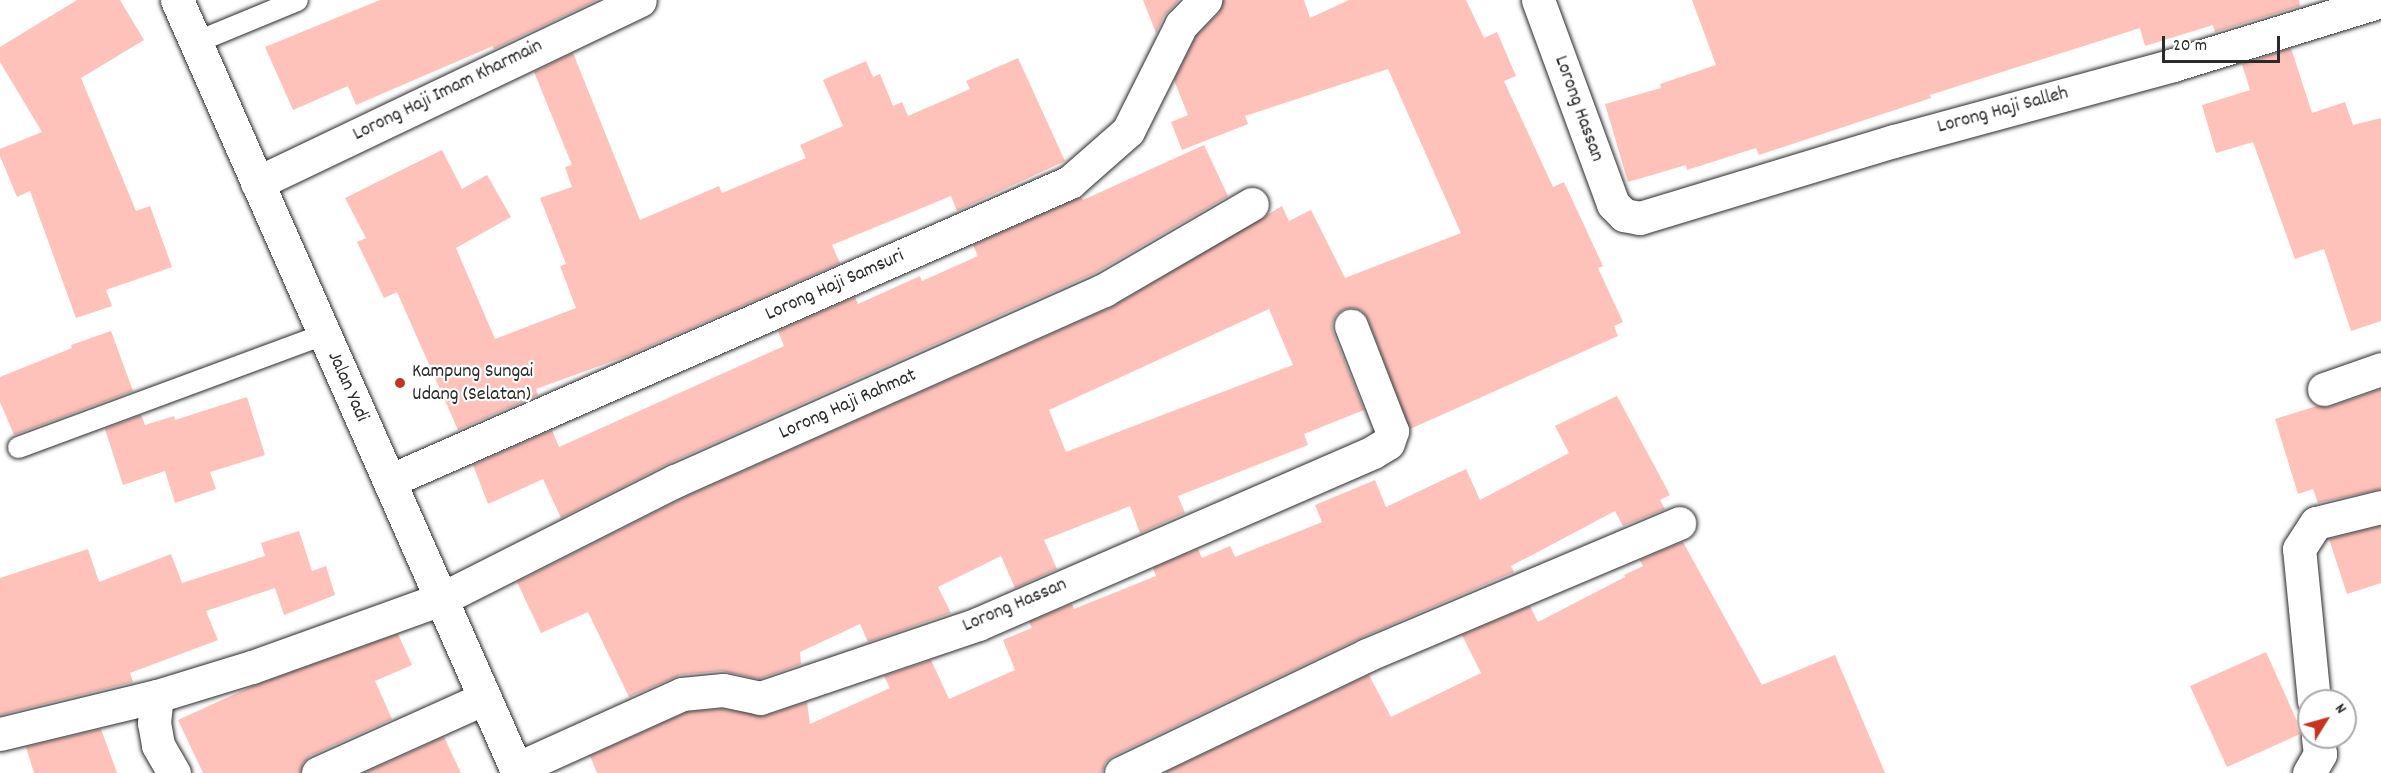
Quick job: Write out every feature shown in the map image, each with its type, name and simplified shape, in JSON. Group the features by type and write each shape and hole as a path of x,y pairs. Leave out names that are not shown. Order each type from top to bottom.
{"street":[{"name":"Jalan Yadi","path":"177,0 517,771"},
{"name":"Lorong Haji Imam Kharmain","path":"257,183 640,0"},
{"name":"Lorong Haji Samsuri","path":"389,481 1070,182 1128,131 1181,25 1205,0"},
{"name":"Lorong Hassan","path":"1538,0 1613,204 1624,214"},
{"name":"Lorong Haji Salleh","path":"1624,214 1640,218 1894,141 2173,65 2381,1"},
{"name":"Lorong Haji Rahmat","path":"0,734 157,696 252,667 441,599 675,481 1104,290 1252,204"},
{"name":"Lorong Hassan","path":"517,771 682,694 723,690 760,698 978,624 1373,452 1388,443 1392,431 1351,326"},
{"path":"2324,389 2381,369"},
{"path":"2313,689 2299,549 2316,523 2381,507"},
{"path":"1121,773 1366,655 1679,523"},
{"path":"157,696 154,723 158,745 174,773"},
{"path":"318,773 485,698"},
{"path":"2309,773 2320,754 2319,749"}],"lane":[{"path":"195,42 297,0"},
{"path":"18,447 324,334"}],"building":[{"path":"77,0 120,0 144,40 81,78 136,211 150,206 172,267 106,290 112,306 76,318 30,191 17,197 0,156 0,149 42,132 0,62 0,47"},
{"path":"380,0 597,0 494,49 493,46 356,105 348,86 293,110 265,47"},
{"path":"1143,0 1179,0 1164,16 1156,33"},
{"path":"1223,0 1304,0 1310,18 1349,0 1466,0 1484,38 1497,32 1516,76 1504,81 1553,187 1564,182 1603,266 1598,268 1623,322 1614,326 1618,336 1410,429 1368,319 1362,311 1354,308 1344,309 1336,315 1332,324 1333,332 1364,410 1304,434 1308,445 1178,496 1185,513 1140,533 1130,506 1044,540 1057,569 1015,588 1001,556 938,587 951,613 868,642 860,624 800,652 801,664 759,679 722,671 680,675 629,697 588,612 541,633 517,582 683,498 1112,307 1282,206 1289,221 1311,210 1345,278 1461,233 1388,69 1245,116 1248,124 1182,150 1171,122 1188,115 1174,80 1196,36 1219,13","holes":["1269,309 1293,365 1066,452 1049,410"]},
{"path":"1692,0 2299,0 2300,6 2215,32 2213,25 2145,46 2140,28 1930,95 1931,98 1759,155 1756,148 1687,170 1686,165 1628,182 1605,104 1661,88 1660,84 1716,65"},
{"path":"2291,48 2312,113 2345,102 2353,125 2381,118 2381,321 2351,331 2324,249 2295,259 2253,142 2216,153 2202,105 2250,90 2242,64"},
{"path":"573,53 640,220 719,186 722,193 806,158 800,145 843,126 823,80 866,61 873,77 880,74 893,106 902,102 908,116 970,89 966,81 1018,58 1065,161 957,211 951,196 832,245 840,263 627,356 536,389 538,395 458,430 397,292 384,298 357,242 366,238 345,198 442,150 462,189 487,175 511,217 456,248 495,339 576,308 560,266 566,264 540,198 572,187 565,167 572,165 534,72"},
{"path":"1204,145 1228,196 1095,273 667,464 561,518 543,479 488,504 473,465 552,430 559,447 784,346 778,331 855,297 858,304 920,276 922,281 978,256 973,245 1081,197 1083,200"},
{"path":"111,331 133,391 14,435 0,402 0,377 72,348 71,345"},
{"path":"2381,389 2381,489 2318,503 2313,489 2298,494 2275,419 2317,406 2330,407"},
{"path":"1617,396 1670,495 1660,500 1665,509 1623,526 1615,511 1511,566 1514,572 1360,638 1113,756 1105,763 1102,773 597,773 590,756 687,712 722,709 765,716 807,702 810,724 890,688 884,676 931,660 949,699 1015,670 1003,640 1032,628 1029,622 1072,604 1074,609 1156,576 1153,568 1198,549 1202,558 1230,546 1235,557 1322,522 1315,505 1375,480 1386,507 1466,469 1480,500 1569,453 1555,426"},
{"path":"247,397 265,455 210,472 216,489 175,503 165,471 123,485 105,429 141,415 145,425 174,416 175,420"},
{"path":"2381,526 2381,583 2347,594 2329,539"},
{"path":"299,531 312,571 326,566 335,595 284,615 275,588 206,611 218,640 130,673 133,682 0,715 0,578 88,549 99,582 171,554 182,583 265,556 261,543"},
{"path":"1683,542 1762,685 1835,655 1885,773 1164,773 1369,675 1391,717 1481,673 1462,635 1530,606 1538,622 1625,577 1624,575 1643,566 1640,560"},
{"path":"398,634 412,665 375,681 392,719 310,756 303,763 300,773 203,773 178,720 248,688"},
{"path":"2266,652 2297,721 2297,735 2227,767 2190,686"},
{"path":"101,729 117,773 34,773 26,747"},
{"path":"444,737 461,773 364,773"}],"place":[{"name":"Kampung Sungai Udang (Selatan)","path":"400,383"}]}
